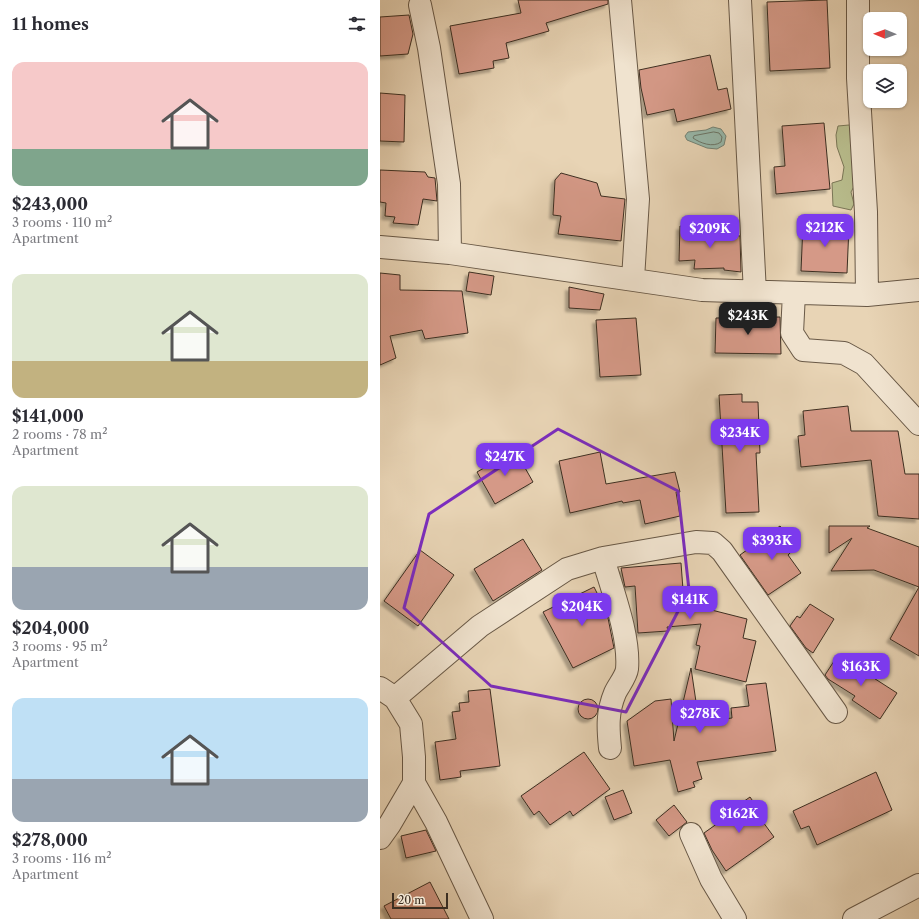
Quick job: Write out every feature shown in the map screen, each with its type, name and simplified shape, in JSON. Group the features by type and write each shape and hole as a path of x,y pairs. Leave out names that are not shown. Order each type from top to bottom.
{"street":[{"path":"620,0 638,199 633,279"},
{"path":"740,0 755,293"},
{"path":"858,0 858,78 866,212 867,295"},
{"path":"420,5 429,48 449,184 450,253"},
{"path":"380,247 450,253 702,290 755,293 867,295 919,290"},
{"path":"794,293 792,333 803,350 844,353 864,364 919,424"},
{"path":"482,919 436,822 414,783 414,757 411,724 388,693 480,626 567,569 603,558 696,542 713,543 722,551 836,712"},
{"path":"603,558 628,649 627,671 615,692 609,709 608,723 610,748"},
{"path":"380,838 414,783"},
{"path":"691,834 711,879 735,919"},
{"path":"854,919 919,885"}],"highlighted area":[{"path":"558,429 678,491 689,590 626,712 491,686 404,608 429,514"}],"green space":[{"path":"849,125 855,127 858,179 851,192 854,204 851,210 833,206 832,183 842,180 844,167 837,147 836,135 838,126"}],"water":[{"path":"713,127 721,129 726,136 724,145 717,149 707,148 687,140 685,136 688,132 706,130"}],"building":[{"path":"518,0 608,0 608,4 546,23 549,31 506,43 509,58 493,61 494,68 459,74 450,26 521,13"},
{"path":"827,0 830,68 770,71 767,2"},
{"path":"409,15 413,34 408,54 380,56 380,17"},
{"path":"710,55 718,90 727,88 731,109 677,122 674,109 647,115 639,70"},
{"path":"380,93 405,95 404,142 380,141"},
{"path":"824,123 830,189 776,194 774,167 785,166 782,126"},
{"path":"380,170 425,172 428,177 435,178 437,201 423,199 418,225 393,223 395,217 385,216 386,203 380,202"},
{"path":"561,173 597,183 601,196 625,199 621,241 558,234 561,216 553,215 555,180"},
{"path":"803,224 849,226 847,273 801,271"},
{"path":"680,226 740,236 741,272 724,270 724,268 694,269 695,260 679,261"},
{"path":"469,272 494,276 491,295 466,291"},
{"path":"380,273 400,275 400,290 462,291 468,333 425,339 422,330 390,336 396,358 380,365"},
{"path":"569,287 604,294 600,310 569,308"},
{"path":"780,317 781,354 715,353 716,318"},
{"path":"636,318 641,375 600,377 596,320"},
{"path":"742,394 742,402 758,402 760,453 756,453 759,512 726,513 719,395"},
{"path":"848,406 851,431 898,431 905,474 919,474 919,519 878,516 871,460 801,467 798,436 805,435 803,411"},
{"path":"515,450 533,482 495,504 477,472"},
{"path":"600,452 606,484 675,472 680,492 676,492 680,516 645,524 640,500 623,503 622,501 570,513 559,461"},
{"path":"780,526 797,546 788,555 801,573 768,595 740,555"},
{"path":"829,526 870,526 867,528 919,547 919,587 874,570 831,571 852,538 829,553"},
{"path":"523,539 542,570 493,601 474,569"},
{"path":"420,550 454,575 418,626 384,601"},
{"path":"681,563 684,603 747,619 743,638 756,641 746,682 695,669 700,646 696,645 701,624 667,627 668,631 638,633 635,586 625,587 621,568"},
{"path":"594,587 607,613 614,648 573,668 543,612"},
{"path":"919,587 919,656 890,639"},
{"path":"810,604 834,619 813,653 806,648 790,626 797,616 800,618"},
{"path":"838,655 897,693 880,719 852,700 855,696 828,679 825,675"},
{"path":"691,668 699,722 732,718 731,708 749,706 746,685 766,683 776,751 697,762 702,779 693,782 695,787 678,792 670,760 634,766 627,721 655,701 671,699 674,741"},
{"path":"490,689 500,766 460,771 461,777 440,780 435,742 456,739 452,712 460,711 459,703 469,702 468,691"},
{"path":"588,699 595,702 598,709 595,716 588,719 581,716 578,709 581,702"},
{"path":"584,752 610,789 573,816 570,811 550,825 539,811 534,815 521,796"},
{"path":"876,772 892,810 817,845 809,826 801,829 793,811"},
{"path":"623,790 632,813 614,820 605,797"},
{"path":"750,797 766,820 763,822 774,837 726,871 712,850 704,833 728,816 726,814"},
{"path":"674,805 687,822 669,836 656,820"},
{"path":"426,830 436,851 406,858 401,836"},
{"path":"430,882 449,919 391,919 384,906"}]}
